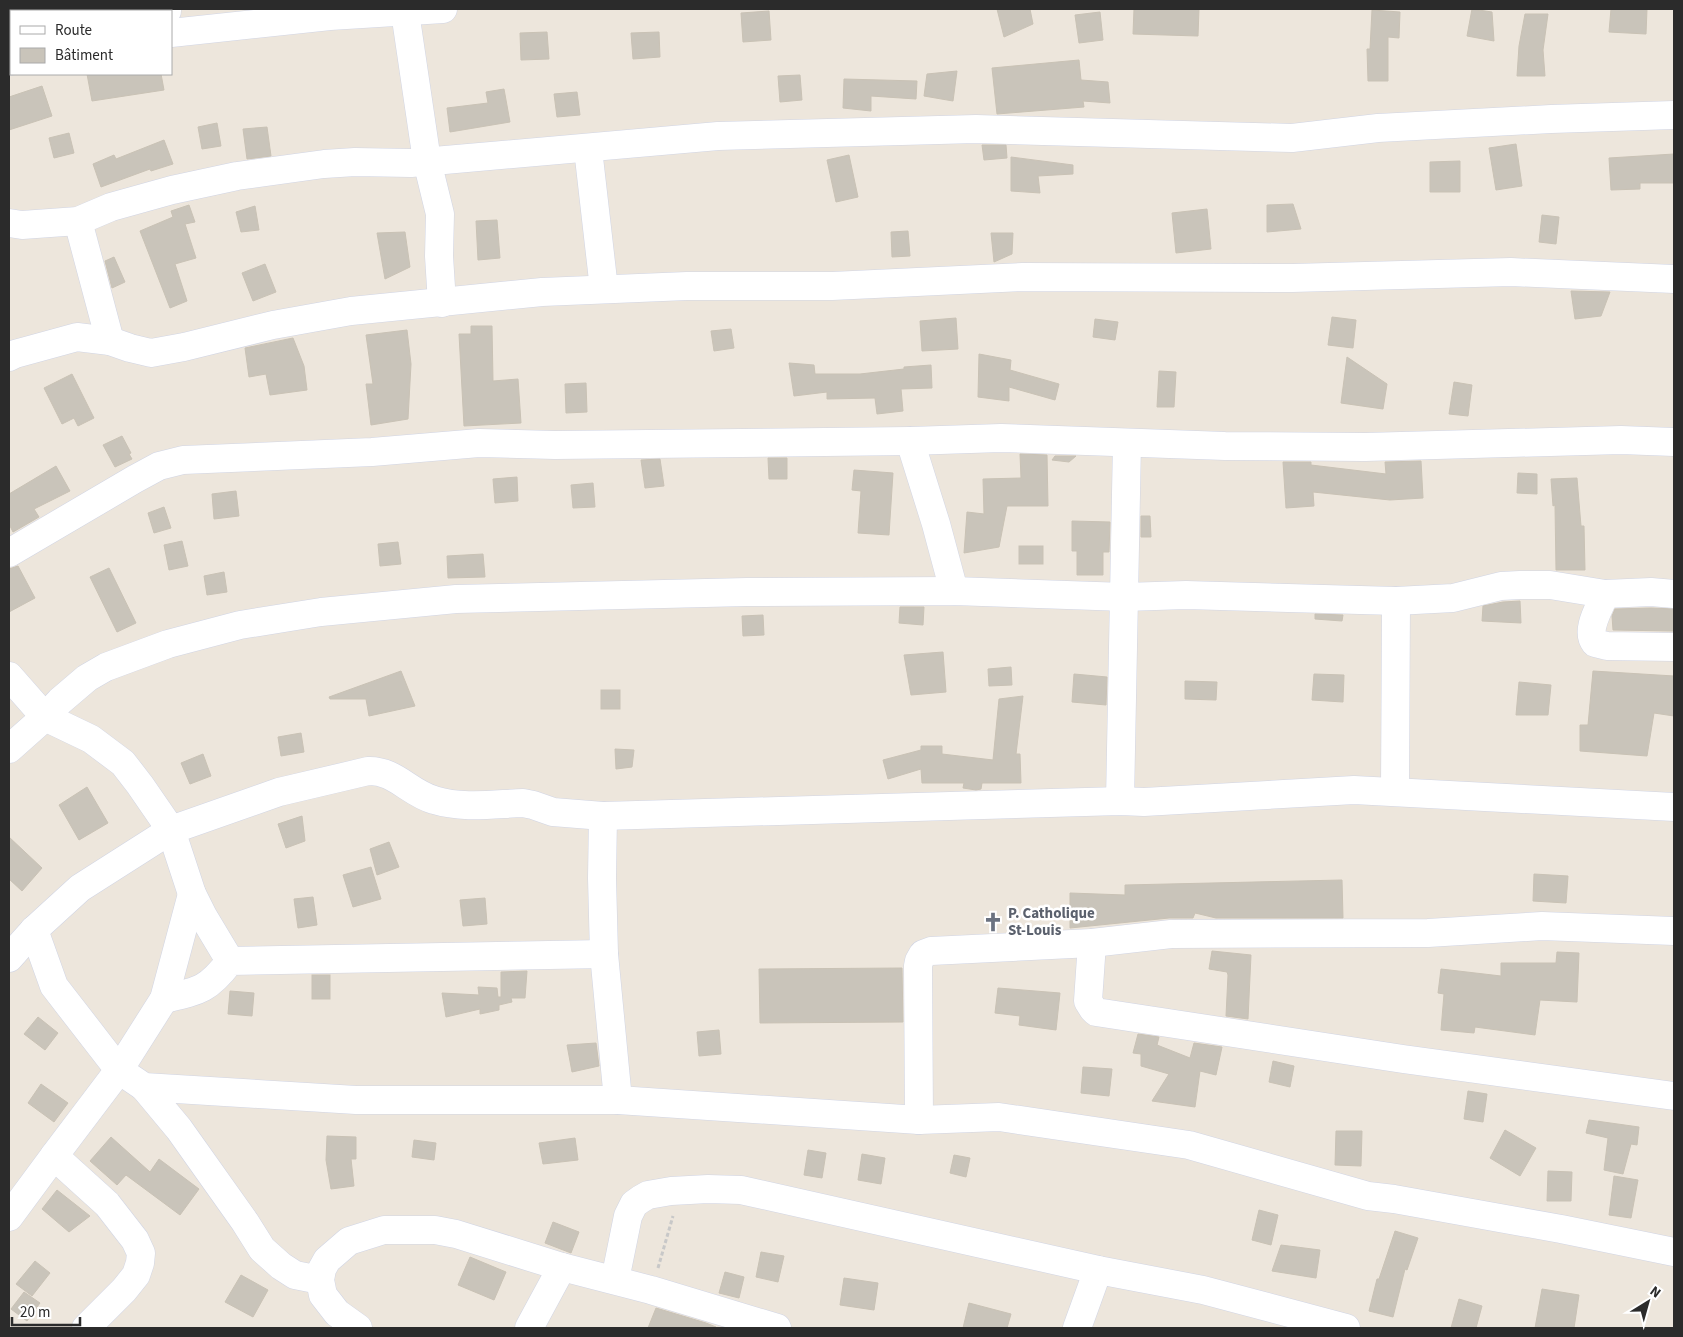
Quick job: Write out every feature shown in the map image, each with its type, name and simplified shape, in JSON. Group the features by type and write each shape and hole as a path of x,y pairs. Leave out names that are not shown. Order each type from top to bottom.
{"street":[{"path":"172,33 330,16 443,9"},
{"path":"405,12 427,161 440,214 439,256 442,303"},
{"path":"9,223 22,225 78,222 111,207 172,190 237,176 355,162 411,163 588,149 718,136 976,129 1292,138 1378,128 1674,115"},
{"path":"588,149 604,289"},
{"path":"78,222 110,341"},
{"path":"9,357 77,337 110,341 130,348 151,352 184,347 273,325 341,313 542,292 604,289 687,286 832,286 1023,277 1292,278 1511,272 1674,279"},
{"path":"9,553 159,466 183,460 372,452 479,443 555,445 910,441 1001,438 1225,446 1365,447 1592,441 1674,442"},
{"path":"910,441 936,524 954,591"},
{"path":"1120,801 1128,443"},
{"path":"9,749 45,717 60,700 87,678 114,664 168,644 240,625 321,612 456,599 747,592 954,591 1125,597 1186,595 1396,601 1453,598 1501,586 1520,585 1550,585 1605,594 1651,592 1674,594"},
{"path":"1605,594 1592,628 1592,639 1595,643 1607,646 1674,647"},
{"path":"1395,791 1396,601"},
{"path":"9,676 45,717 91,738 123,763 171,830 192,894 230,961"},
{"path":"9,958 34,930 80,888 171,830 279,792 379,770 390,774 414,791 432,800 454,805 523,804 533,805 553,812 603,816 1120,801 1144,802 1354,790 1674,807"},
{"path":"603,816 604,954 618,1100"},
{"path":"9,1217 119,1070 164,999 192,894"},
{"path":"919,1120 918,966 923,954 931,951 1092,943 1171,934 1428,933 1542,926 1674,931"},
{"path":"34,930 54,986 119,1070 144,1087 179,1129 262,1249 281,1266 295,1275 320,1280"},
{"path":"1092,943 1088,1001 1096,1012 1404,1059 1674,1096"},
{"path":"230,961 604,954"},
{"path":"164,999 193,992 209,985 219,976 230,961"},
{"path":"144,1087 356,1100 618,1100 919,1120 999,1117 1189,1145 1368,1196 1673,1247"},
{"path":"54,1156 107,1204 135,1240 141,1253 136,1275 124,1290 86,1328"},
{"path":"615,1280 628,1216 634,1204 648,1195 671,1191 741,1190 1098,1270 1203,1290 1346,1328"},
{"path":"358,1328 328,1304 323,1295 320,1280 322,1269 327,1260 349,1241 384,1230 435,1230 456,1234 562,1268 651,1290 777,1328"},
{"path":"529,1328 562,1268"},
{"path":"1076,1328 1098,1270"}],"path":[{"path":"651,1290 675,1207"}],"building":[{"path":"997,9 1030,9 1033,24 1004,37"},
{"path":"1134,9 1199,9 1198,36 1133,34"},
{"path":"1472,9 1492,12 1494,41 1467,36"},
{"path":"1611,9 1647,9 1646,34 1609,32"},
{"path":"1372,10 1400,12 1399,38 1388,37 1388,81 1368,81 1367,49 1370,49"},
{"path":"769,11 771,40 743,42 741,13"},
{"path":"1100,12 1103,40 1079,43 1075,15"},
{"path":"1525,14 1548,14 1543,50 1545,76 1517,76 1519,46"},
{"path":"547,32 549,59 521,60 520,33"},
{"path":"659,32 660,57 633,59 631,33"},
{"path":"1079,60 1081,80 1108,82 1110,103 1083,101 1084,107 997,114 992,68"},
{"path":"957,71 953,101 924,96 927,74"},
{"path":"87,75 161,75 164,90 92,101"},
{"path":"800,75 802,100 780,102 778,76"},
{"path":"844,79 917,81 916,99 871,96 871,111 843,108"},
{"path":"42,86 52,116 9,130 9,97"},
{"path":"504,89 510,122 450,132 447,108 488,103 486,92"},
{"path":"577,92 580,115 557,117 554,94"},
{"path":"217,123 221,146 202,149 198,127"},
{"path":"267,127 271,156 247,159 243,129"},
{"path":"69,133 74,153 54,158 49,138"},
{"path":"164,140 173,164 151,171 150,169 101,187 93,164 114,155 116,159"},
{"path":"1516,144 1522,186 1496,190 1489,148"},
{"path":"982,145 1006,145 1007,158 984,160"},
{"path":"1674,154 1674,183 1640,183 1640,189 1611,190 1609,158"},
{"path":"849,155 858,197 836,202 827,160"},
{"path":"1011,157 1073,165 1073,174 1038,176 1040,193 1011,191"},
{"path":"1460,161 1460,192 1430,192 1430,162"},
{"path":"1293,204 1301,229 1267,232 1267,205"},
{"path":"189,205 195,222 185,224 196,258 175,264 187,301 170,308 140,231 173,217 171,211"},
{"path":"255,206 259,230 241,232 236,212"},
{"path":"1207,209 1211,249 1176,253 1172,213"},
{"path":"1542,215 1559,217 1556,244 1539,242"},
{"path":"497,220 500,258 478,260 476,221"},
{"path":"908,231 910,256 892,257 891,232"},
{"path":"405,232 410,267 385,279 377,233"},
{"path":"991,233 1013,233 1012,254 994,262"},
{"path":"114,257 125,282 112,288 105,261"},
{"path":"265,264 276,292 253,301 242,273"},
{"path":"1571,291 1610,292 1601,316 1575,319"},
{"path":"1332,317 1356,320 1353,348 1328,345"},
{"path":"956,318 958,349 922,351 920,321"},
{"path":"1095,319 1118,322 1115,340 1093,337"},
{"path":"471,326 492,326 493,381 518,379 521,423 464,426 459,334 471,334"},
{"path":"731,329 734,348 714,351 711,331"},
{"path":"407,330 411,364 408,419 371,425 366,384 373,384 366,335"},
{"path":"293,338 304,366 307,390 270,395 266,374 249,377 245,348"},
{"path":"979,354 1011,360 1010,370 1059,384 1055,400 1009,387 1009,401 978,397"},
{"path":"1347,357 1387,384 1383,409 1341,403"},
{"path":"789,363 814,365 815,374 860,374 931,365 932,388 901,389 903,411 877,414 875,398 827,399 827,392 794,396"},
{"path":"1159,371 1176,372 1174,407 1157,407"},
{"path":"72,374 94,418 78,426 74,418 62,424 44,388"},
{"path":"1454,382 1472,385 1468,416 1449,414"},
{"path":"586,383 587,412 566,413 565,384"},
{"path":"122,436 132,459 115,467 103,445"},
{"path":"1020,454 1047,455 1048,506 1007,506 999,547 964,553 967,512 984,514 983,479 1021,478"},
{"path":"1055,456 1076,456 1069,462 1052,460"},
{"path":"768,458 787,458 787,479 769,479"},
{"path":"660,459 664,486 645,488 641,460"},
{"path":"1421,461 1423,498 1390,500 1313,492 1314,506 1286,508 1283,462 1311,462 1311,465 1386,474 1385,462"},
{"path":"56,466 70,491 34,509 39,517 13,532 9,524 9,494"},
{"path":"854,470 893,473 889,535 858,533 861,491 852,490"},
{"path":"1518,473 1537,474 1537,494 1517,493"},
{"path":"517,477 518,501 495,503 493,479"},
{"path":"1577,478 1581,526 1584,526 1585,570 1556,570 1555,505 1553,506 1551,479"},
{"path":"593,483 595,507 573,508 571,485"},
{"path":"236,491 239,516 214,519 212,494"},
{"path":"164,507 171,528 154,533 148,513"},
{"path":"1141,516 1150,516 1151,537 1141,537"},
{"path":"1072,521 1110,522 1109,552 1103,552 1103,575 1077,575 1077,551 1072,551"},
{"path":"182,541 188,566 169,570 164,545"},
{"path":"398,542 401,564 380,566 378,544"},
{"path":"1019,546 1043,546 1043,564 1019,564"},
{"path":"483,554 485,577 448,578 447,556"},
{"path":"18,566 35,598 9,612 9,569"},
{"path":"109,568 136,623 117,632 90,577"},
{"path":"224,572 227,592 207,595 204,576"},
{"path":"1520,601 1521,623 1482,621 1483,606"},
{"path":"900,607 924,607 923,625 899,623"},
{"path":"1615,609 1674,609 1674,631 1613,630 1612,616"},
{"path":"1315,614 1343,615 1342,621 1315,619"},
{"path":"763,615 764,635 743,636 742,616"},
{"path":"943,652 946,692 911,695 904,655"},
{"path":"1011,667 1012,685 989,686 988,669"},
{"path":"401,671 415,706 369,716 366,699 330,699 329,697"},
{"path":"1593,671 1674,676 1674,716 1654,713 1647,756 1580,751 1580,725 1588,725"},
{"path":"1074,674 1107,677 1106,705 1072,702"},
{"path":"1314,674 1344,675 1343,702 1312,700"},
{"path":"1185,681 1217,682 1216,700 1185,699"},
{"path":"1519,682 1551,685 1548,715 1516,715"},
{"path":"601,690 620,690 620,709 601,709"},
{"path":"1023,696 1016,754 1020,754 1021,783 982,783 981,789 976,790 963,788 964,783 922,783 921,769 888,779 883,760 921,750 921,746 942,746 942,754 993,760 999,699"},
{"path":"301,733 304,752 281,756 278,737"},
{"path":"615,749 634,750 632,767 616,769"},
{"path":"203,754 211,776 190,784 181,763"},
{"path":"87,787 108,823 79,840 59,805"},
{"path":"302,816 305,841 286,848 278,824"},
{"path":"9,837 42,868 22,891 9,879"},
{"path":"389,842 399,867 377,875 370,849"},
{"path":"371,867 381,899 353,907 343,875"},
{"path":"1534,874 1568,876 1566,903 1533,901"},
{"path":"1342,880 1343,918 1216,918 1195,913 1193,918 1169,918 1070,928 1070,893 1125,895 1125,885"},
{"path":"313,897 317,925 298,928 294,899"},
{"path":"485,898 487,924 463,926 460,900"},
{"path":"1212,951 1251,955 1248,1019 1226,1016 1228,975 1227,972 1209,969"},
{"path":"1557,952 1579,953 1577,1002 1540,1000 1535,1035 1475,1027 1474,1033 1441,1030 1444,994 1438,993 1441,969 1501,976 1501,963 1556,963"},
{"path":"902,968 903,1022 760,1023 759,969"},
{"path":"527,971 525,998 511,998 512,1002 499,1005 499,1010 480,1014 480,1009 446,1017 442,993 479,995 478,987 497,988 498,997 501,997 501,972"},
{"path":"312,975 330,975 330,999 312,999"},
{"path":"998,988 1060,993 1056,1030 1019,1025 1020,1016 995,1013"},
{"path":"230,991 254,993 252,1016 228,1014"},
{"path":"38,1017 58,1033 45,1050 24,1034"},
{"path":"719,1030 721,1054 699,1056 697,1032"},
{"path":"1138,1034 1159,1037 1157,1045 1190,1058 1194,1043 1222,1047 1216,1075 1200,1071 1195,1107 1152,1101 1169,1074 1141,1066 1141,1054 1133,1053"},
{"path":"596,1043 599,1066 572,1072 567,1045"},
{"path":"1273,1061 1294,1066 1290,1087 1269,1082"},
{"path":"1083,1067 1112,1069 1109,1096 1081,1093"},
{"path":"41,1084 68,1103 54,1122 28,1103"},
{"path":"1468,1091 1487,1094 1483,1122 1464,1119"},
{"path":"1589,1120 1639,1127 1637,1145 1631,1144 1623,1174 1604,1170 1608,1138 1586,1133"},
{"path":"1505,1130 1536,1148 1520,1176 1490,1158"},
{"path":"1336,1131 1362,1131 1361,1166 1335,1165"},
{"path":"327,1136 356,1137 356,1159 351,1159 354,1186 331,1189 326,1160"},
{"path":"111,1137 150,1172 159,1159 199,1189 180,1215 126,1175 117,1185 90,1161"},
{"path":"575,1138 578,1160 543,1164 539,1143"},
{"path":"414,1140 436,1143 434,1160 412,1157"},
{"path":"808,1150 826,1153 822,1178 804,1175"},
{"path":"862,1154 885,1158 881,1184 858,1180"},
{"path":"954,1155 970,1158 966,1177 950,1173"},
{"path":"1548,1171 1572,1172 1571,1201 1547,1201"},
{"path":"1614,1176 1638,1180 1631,1218 1609,1215"},
{"path":"57,1190 90,1216 69,1232 42,1209"},
{"path":"1259,1210 1278,1215 1271,1245 1252,1240"},
{"path":"553,1222 579,1232 571,1253 545,1243"},
{"path":"1395,1231 1418,1238 1407,1270 1405,1269 1393,1317 1369,1311 1377,1279 1379,1279"},
{"path":"1281,1245 1320,1250 1316,1278 1272,1271"},
{"path":"761,1252 784,1256 778,1282 756,1277"},
{"path":"470,1257 506,1272 494,1300 458,1285"},
{"path":"35,1261 50,1273 32,1296 16,1284"},
{"path":"725,1272 744,1277 739,1298 719,1293"},
{"path":"241,1275 268,1290 253,1317 225,1302"},
{"path":"844,1278 878,1283 874,1310 840,1305"},
{"path":"1542,1289 1579,1295 1574,1328 1535,1328"},
{"path":"24,1292 40,1303 27,1321 11,1309"},
{"path":"1459,1299 1482,1306 1476,1328 1451,1328"},
{"path":"969,1303 1011,1314 1007,1328 963,1328"},
{"path":"656,1308 706,1323 716,1328 648,1328"}],"place":[{"name":"P. Catholique St-Louis","path":"993,922"}]}
